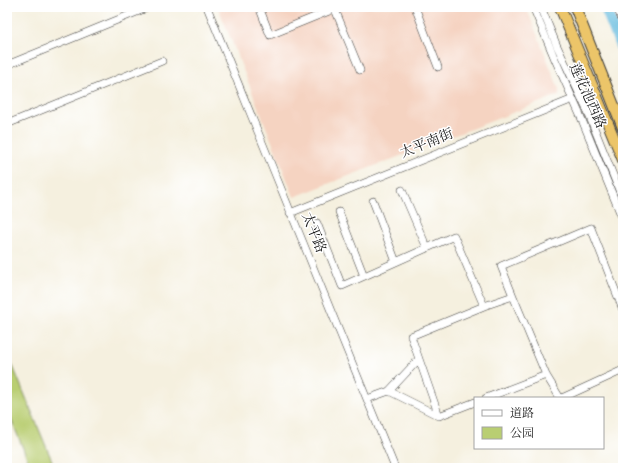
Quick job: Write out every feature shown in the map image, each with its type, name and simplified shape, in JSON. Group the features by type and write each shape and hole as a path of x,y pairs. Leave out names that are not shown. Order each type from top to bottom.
{"highway":[{"name":"莲花池西路","path":"560,7 623,160"},
{"name":"莲花池西路","path":"575,8 623,128"}],"street":[{"path":"7,65 149,7"},
{"name":"太平路","path":"207,7 395,468"},
{"path":"259,7 270,35 336,8 360,70"},
{"path":"415,7 438,67"},
{"name":"莲花池西路","path":"533,7 623,220"},
{"name":"莲花池西路","path":"541,7 623,200"},
{"path":"617,7 622,17"},
{"path":"7,124 162,61"},
{"name":"太平南街","path":"290,213 573,99"},
{"path":"402,190 427,248"},
{"path":"373,201 396,262"},
{"path":"339,212 364,276"},
{"path":"317,223 342,286 454,236 484,306"},
{"path":"560,397 546,375 501,266 591,228 623,310"},
{"path":"439,416 411,336 484,306 513,296"},
{"path":"367,399 389,391 419,359"},
{"path":"563,397 623,370"},
{"path":"489,397 546,375"},
{"path":"389,391 439,416 474,402"}],"shaded area":[{"path":"218,7 526,7 559,89 559,95 294,197"}],"green space":[{"path":"7,352 55,468 31,468 7,409"}],"waterway":[{"path":"605,7 623,52"}]}
